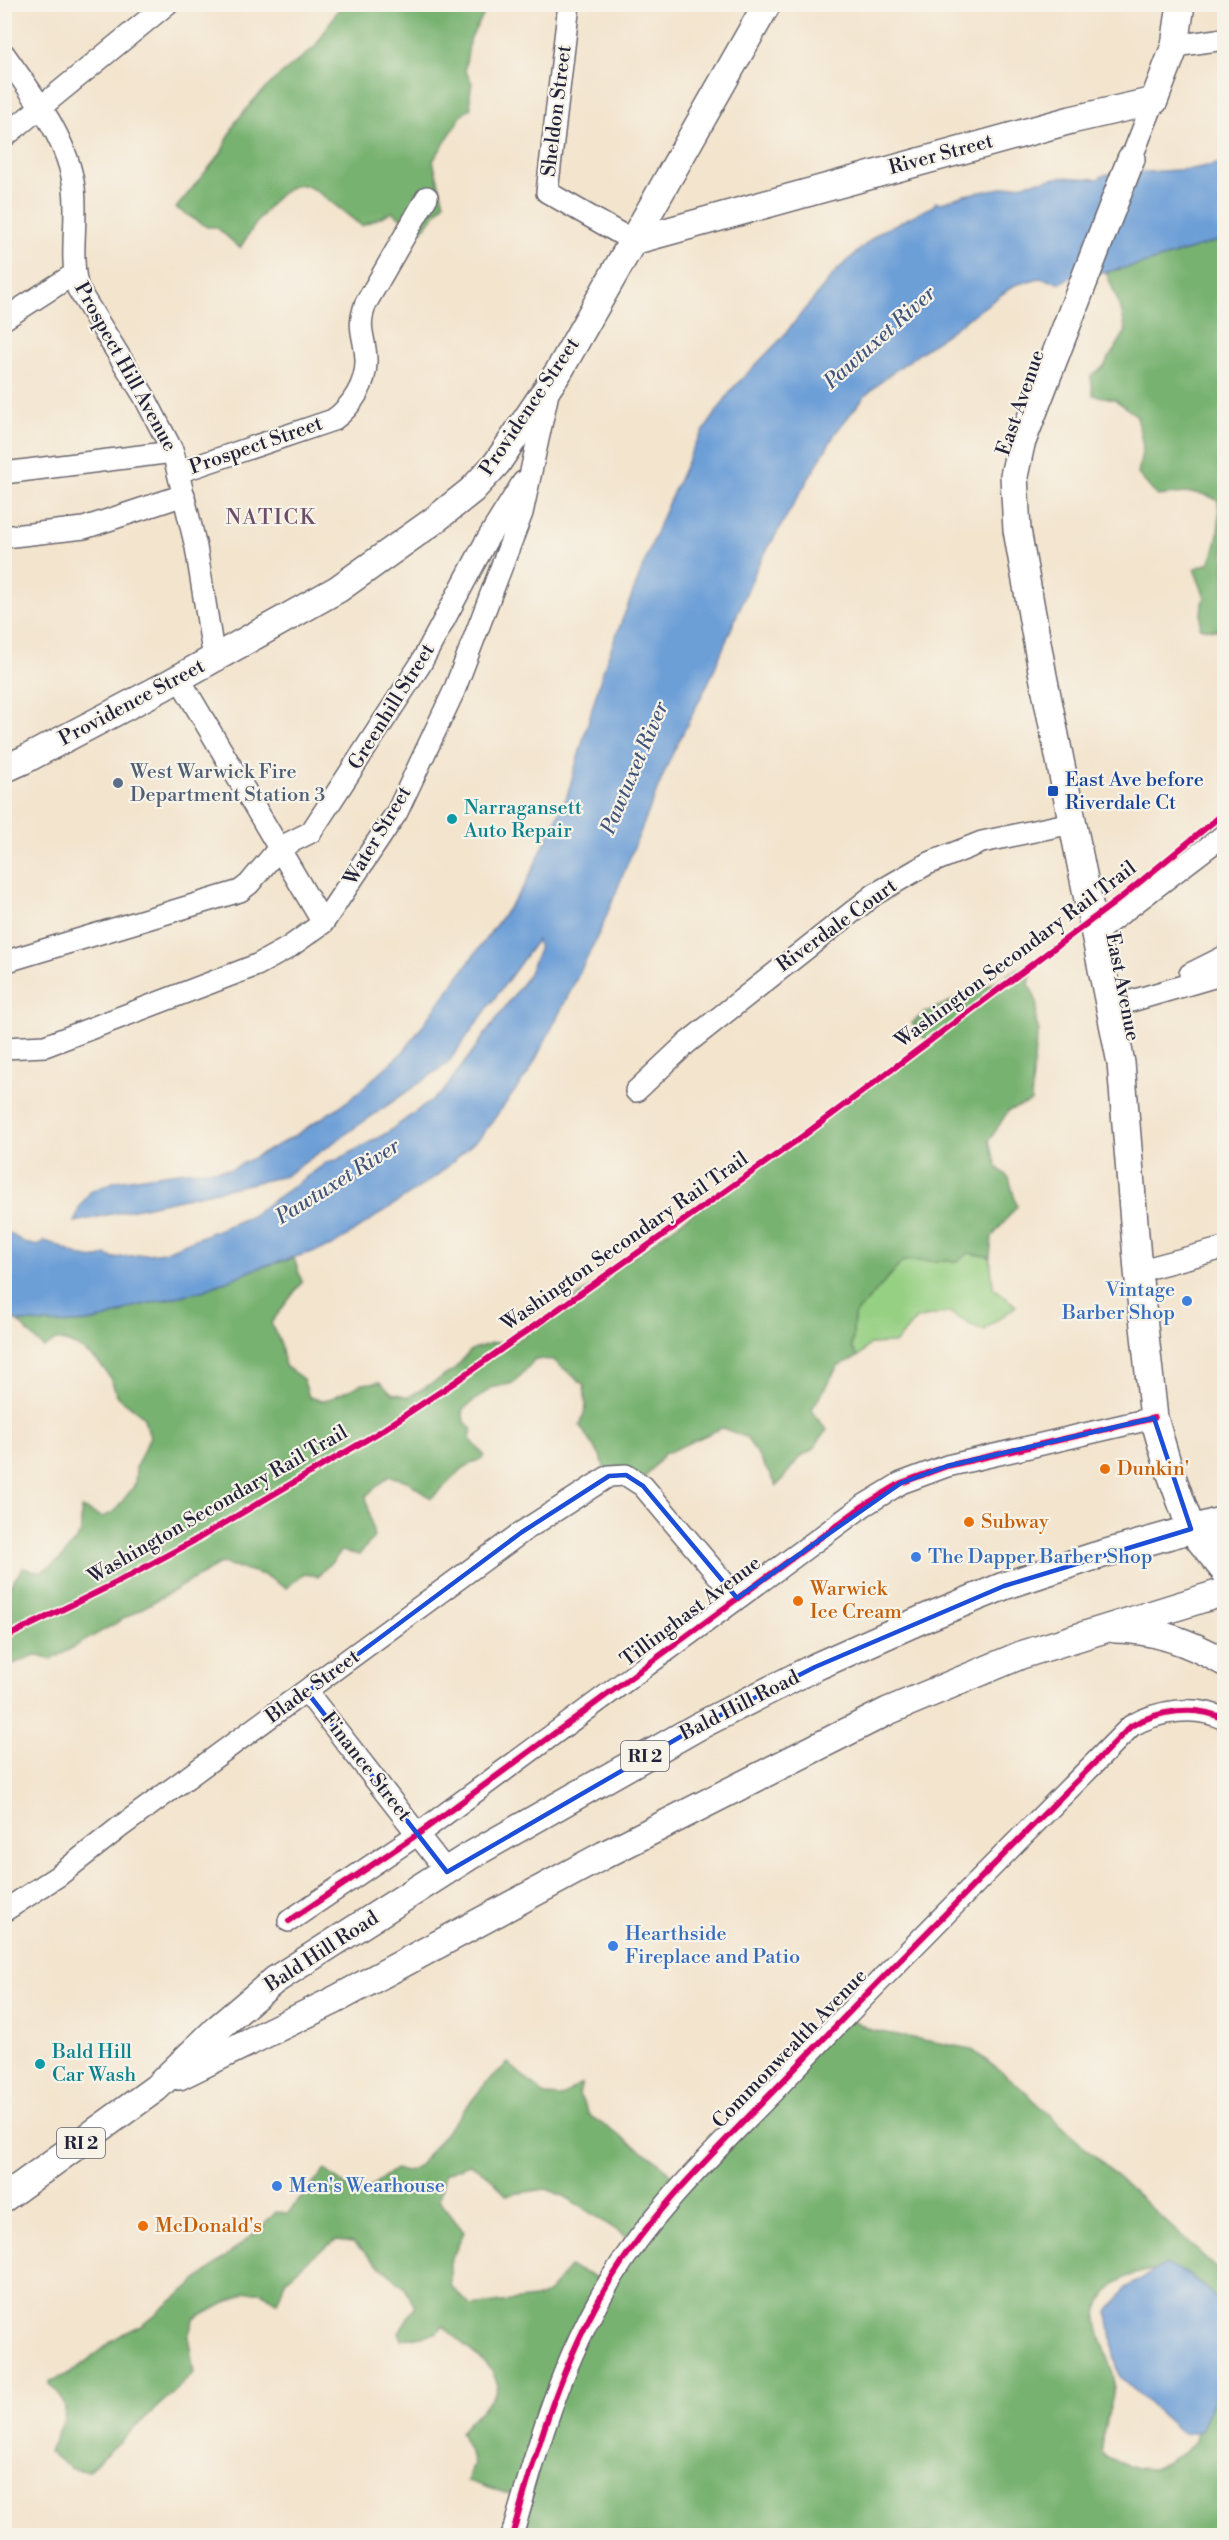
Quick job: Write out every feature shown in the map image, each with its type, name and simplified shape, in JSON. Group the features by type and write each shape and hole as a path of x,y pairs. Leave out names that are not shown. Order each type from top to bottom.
{"main road":[{"name":"Providence Street","path":"4,769 179,678 338,589 462,498 497,463 550,384 767,4"},
{"path":"1154,101 1175,46 1181,4"},
{"name":"River Street","path":"633,241 1071,120 1154,101"},
{"name":"East Avenue","path":"1131,159 1020,444 1014,476 1017,530 1072,823 1121,1063 1138,1271 1154,1418 1167,1463 1191,1529 1224,1570"},
{"name":"Bald Hill Road","path":"4,2198 156,2088 274,1980 468,1857 699,1726 814,1667 1004,1586 1092,1557 1224,1520"},
{"name":"Bald Hill Road","path":"156,2088 333,2001 593,1861 888,1711 1021,1655 1224,1592"},
{"path":"1102,1629 1125,1629 1159,1635 1199,1647 1224,1662"}],"street":[{"path":"4,137 167,4"},
{"name":"Sheldon Street","path":"569,4 547,192 633,241"},
{"path":"1175,46 1224,39"},
{"name":"Prospect Hill Avenue","path":"4,54 40,107 64,151 71,174 75,213 74,274 80,293 144,396 173,452 203,583 214,659"},
{"name":"East Avenue","path":"1131,159 1154,101"},
{"name":"Prospect Street","path":"178,472 333,420 346,408 357,394 364,373 366,359 360,331 361,315 428,197"},
{"path":"4,319 74,274"},
{"name":"Water Street","path":"4,1048 45,1046 257,965 288,948 324,923 397,812 454,691 522,513 550,384"},
{"path":"4,473 173,452"},
{"name":"Greenhill Street","path":"4,962 240,891 249,884 279,848 311,832 420,665 485,543 530,471"},
{"path":"4,537 84,528 184,495"},
{"path":"179,678 324,923"},
{"name":"Riverdale Court","path":"636,1091 687,1042 875,894 927,864 982,842 1072,823"},
{"path":"1094,934 1224,836"},
{"path":"1147,995 1224,957"},
{"path":"1111,1007 1224,974"},
{"path":"1138,1271 1224,1248"},
{"name":"Tillinghast Avenue","path":"290,1921 418,1834 863,1506 901,1483 947,1466 1154,1418"},
{"name":"Blade Street","path":"4,1911 58,1876 120,1827 522,1532 609,1476 627,1475 643,1486 737,1598"},
{"name":"Finance Street","path":"307,1692 447,1872"},
{"name":"Commonwealth Avenue","path":"512,2535 542,2428 576,2343 616,2272 661,2208 733,2131 1131,1726 1150,1716 1175,1711 1200,1713 1224,1719"}],"highlighted area":[{"path":"1154,1418 1191,1529 1004,1586 815,1667 699,1726 447,1872 307,1692 522,1532 609,1476 626,1475 643,1486 737,1598 901,1483 947,1466"}],"green space":[{"path":"341,5 489,5 470,39 465,70 472,83 471,108 463,113 433,161 444,203 422,231 392,212 362,226 316,191 299,185 279,196 269,206 240,248 216,227 207,227 176,208 221,153 235,123 274,80 315,47"},
{"path":"1224,239 1224,631 1200,628 1202,603 1205,597 1194,569 1209,563 1215,548 1218,533 1218,501 1196,493 1157,496 1138,474 1143,447 1137,416 1114,399 1093,395 1091,376 1104,366 1126,331 1121,309 1106,272 1146,263"},
{"path":"1034,960 1029,984 1037,1002 1036,1022 1039,1031 1035,1048 1031,1102 1008,1111 989,1141 997,1167 1009,1178 1017,1206 992,1237 990,1257 969,1253 958,1261 903,1261 854,1316 852,1348 858,1357 838,1366 812,1409 827,1430 812,1450 799,1458 777,1486 746,1437 722,1428 664,1454 638,1486 605,1472 602,1459 580,1426 586,1407 584,1385 553,1360 535,1359 514,1383 491,1388 462,1410 464,1421 472,1429 470,1439 485,1456 463,1469 431,1498 407,1481 389,1476 366,1496 374,1537 359,1555 342,1551 318,1576 303,1574 286,1588 264,1575 222,1563 51,1660 35,1655 8,1666 5,1672 5,1592 23,1568 41,1572 60,1560 81,1533 81,1508 102,1517 114,1512 135,1485 136,1467 150,1436 143,1416 116,1395 108,1375 94,1358 76,1346 56,1340 44,1348 18,1322 119,1315 129,1308 205,1290 258,1268 294,1258 302,1282 271,1323 281,1344 285,1366 303,1379 309,1397 325,1401 362,1384 380,1382 392,1393 409,1397 454,1370 471,1350 491,1343 516,1341 928,1043 912,1023 924,1013 999,980"},
{"path":"969,1253 990,1257 993,1287 1016,1306 984,1330 978,1329 949,1312 916,1319 896,1343 870,1344 858,1357 852,1349 854,1316 903,1261 958,1261"},
{"path":"846,2017 871,2030 971,2049 1011,2079 1224,2275 1224,2306 1173,2274 1149,2271 1136,2274 1113,2286 1104,2296 1097,2319 1114,2380 1114,2389 1101,2443 1101,2452 1106,2457 1138,2468 1154,2469 1184,2453 1195,2441 1203,2407 1224,2376 1224,2535 511,2535 521,2498 467,2481 474,2463 460,2432 495,2395 498,2386 492,2370 443,2326 436,2333 402,2340 399,2332 415,2306 405,2288 353,2242 337,2240 319,2251 286,2280 277,2303 262,2292 247,2292 194,2319 188,2336 194,2373 88,2471 72,2469 49,2452 62,2424 65,2409 63,2401 50,2385 50,2381 74,2370 117,2338 141,2326 262,2227 276,2212 288,2213 325,2170 359,2195 395,2169 406,2172 419,2165 486,2083 508,2063 546,2096 561,2097 582,2083 579,2094 589,2115 660,2163 679,2184","holes":["469,2164 487,2174 506,2195 546,2189 566,2197 635,2242 607,2281 569,2267 549,2292 541,2297 471,2306 450,2285 450,2263 464,2232 439,2200 445,2174"]}],"water":[{"name":"Pawtuxet River","path":"1224,163 1224,239 1146,263 1106,272 1075,274 1061,283 1039,278 1015,285 889,375 865,396 836,432 758,565 711,677 669,761 601,929 565,1002 529,1072 482,1135 438,1175 332,1246 258,1268 205,1290 129,1308 101,1320 68,1323 5,1320 4,1230 25,1243 38,1246 44,1241 82,1257 98,1258 106,1255 114,1258 164,1252 251,1216 329,1161 337,1160 385,1134 443,1092 527,977 539,950 537,940 447,1064 285,1176 75,1222 79,1208 90,1192 116,1181 185,1171 232,1169 293,1137 348,1101 404,1051 525,885 567,796 604,667 663,515 695,444 732,389 780,340 837,270 880,232 933,206 936,202 941,203 964,195 1061,177 1098,179 1104,175 1191,169"},
{"path":"1164,2265 1191,2275 1224,2305 1224,2376 1201,2431 1183,2434 1120,2377 1114,2355 1108,2312 1126,2288"}],"cycle path":[{"name":"Washington Secondary Rail Trail","path":"4,1638 116,1583 199,1538 378,1433 455,1382 803,1136 1118,900 1224,813"},
{"path":"289,1921 418,1834 863,1506 901,1483 947,1466 1154,1418"},
{"path":"512,2536 552,2404 578,2341 593,2310 629,2251 670,2199 870,1990 1131,1726 1153,1716 1177,1711 1213,1714 1224,1719"}],"place":[{"name":"West Warwick Fire Department Station 3","path":"118,783"},
{"name":"East Ave before Riverdale Ct","path":"1053,791"},
{"name":"Narragansett Auto Repair","path":"452,819"},
{"name":"Vintage Barber Shop","path":"1187,1301"},
{"name":"Dunkin'","path":"1105,1469"},
{"name":"Subway","path":"969,1522"},
{"name":"The Dapper Barber Shop","path":"916,1557"},
{"name":"Warwick Ice Cream","path":"798,1601"},
{"name":"Hearthside Fireplace and Patio","path":"613,1946"},
{"name":"Bald Hill Car Wash","path":"40,2064"},
{"name":"Men's Wearhouse","path":"277,2186"},
{"name":"McDonald's","path":"143,2226"}],"district":[{"name":"NATICK","path":"271,518"}]}
